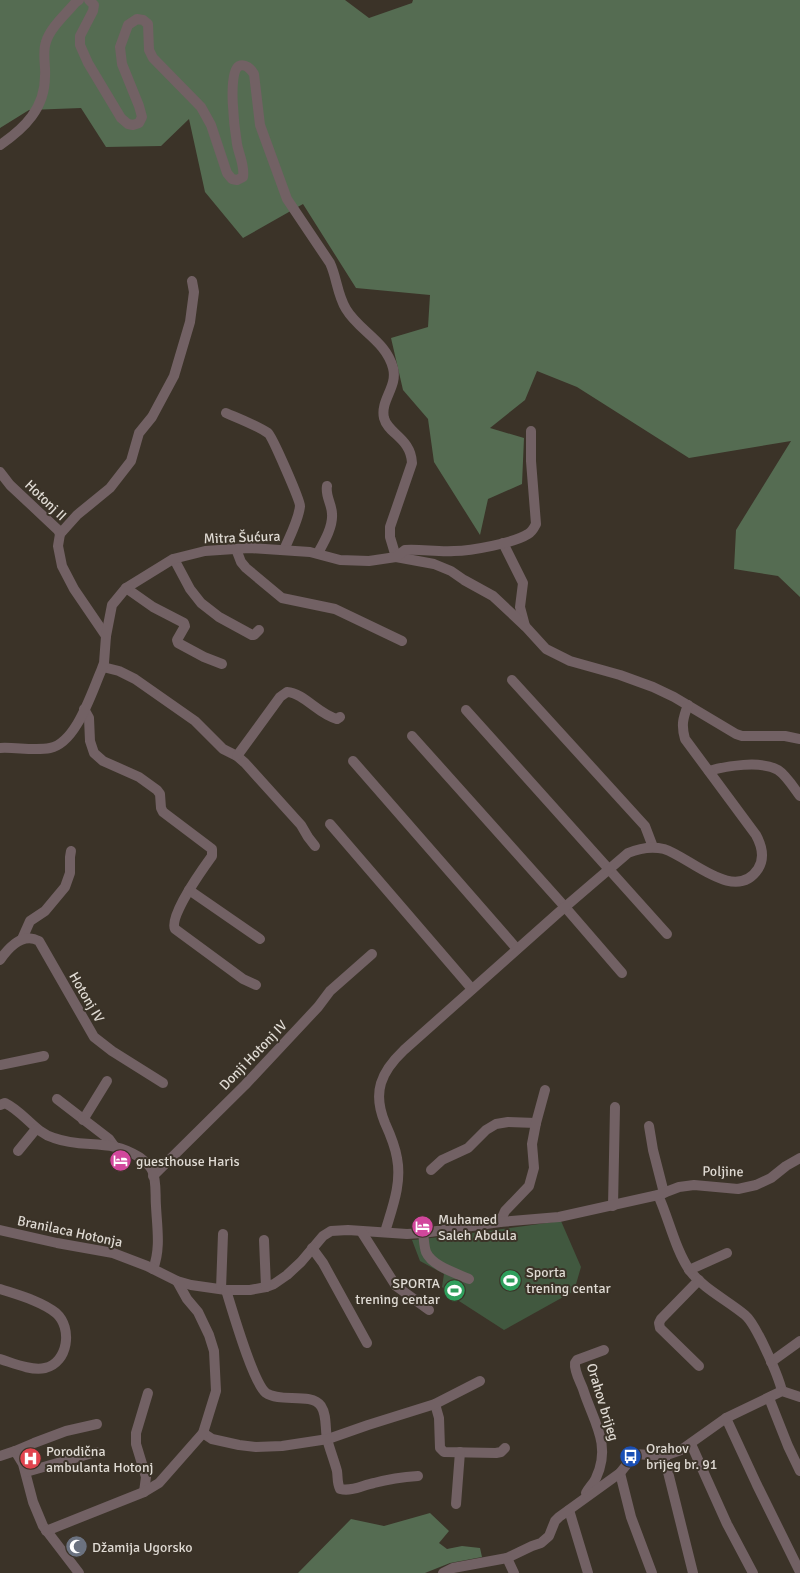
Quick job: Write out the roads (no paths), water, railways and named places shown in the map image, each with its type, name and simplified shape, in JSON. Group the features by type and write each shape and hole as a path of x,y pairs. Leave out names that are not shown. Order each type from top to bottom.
{"street":[{"path":"0,145 27,124 39,106 44,89 46,43 53,29 75,3 80,0"},
{"path":"89,0 94,5 93,11 80,36 80,45 88,63 121,118 128,124 134,126 139,123 142,117 122,64 120,47 128,25 137,19 143,20 148,24 149,50 153,58 201,107 210,125 227,173 232,179 237,180 244,177 244,170 235,135 232,86 233,75 239,66 244,66 250,69 254,74 260,125 287,199 330,263 334,273 338,295 346,310 378,342 390,360 393,369 394,384 384,407 384,417 386,422 408,447 412,455 412,463 390,527 390,537 396,557 434,564 451,571 493,596 525,626 546,649 558,656 582,665 635,680 674,697 736,734 748,736 785,736 800,739"},
{"path":"60,534 77,515 110,488 131,461 139,433 152,417 174,376 190,322 193,298 192,281"},
{"path":"226,413 263,430 272,436 279,457 300,506 284,550"},
{"name":"Mitra Šućura","path":"0,748 55,747 72,733 103,667 106,636 112,606 126,588 174,559 205,551 236,549 284,550 318,553 340,560 382,560 396,557 405,550 420,549 455,551 483,548 528,535 536,524 530,461 531,431"},
{"name":"Hotonj II","path":"0,472 10,485 53,524 60,534 58,546 62,566 74,589 106,636"},
{"path":"318,553 329,530 332,516 327,494 327,486"},
{"path":"503,543 523,583 520,607 525,626"},
{"path":"236,549 241,562 246,568 282,598 335,608 402,641"},
{"path":"174,559 190,589 212,612 252,635 259,630"},
{"path":"126,588 153,606 184,623 185,626 177,640 178,643 204,657 222,664"},
{"path":"103,667 136,679 195,721 223,749 237,756 263,782 301,825 315,846"},
{"path":"512,680 645,826 654,847"},
{"path":"237,756 280,697 287,692 295,694 326,715 337,719 340,718"},
{"path":"385,1232 398,1183 398,1171 394,1146 379,1103 380,1083 390,1064 397,1057 565,906 628,853 640,848 654,847 678,855 712,876 726,881 737,882 747,880 756,873 761,864 761,844 756,835 685,739 682,729 682,722 688,705"},
{"path":"84,709 89,718 90,741 94,754 103,761 139,777 157,790 160,794 161,808 163,812 212,848 212,856 189,890 173,927 243,979 256,986"},
{"path":"466,710 667,934"},
{"path":"412,736 565,906 622,973"},
{"path":"353,761 517,949"},
{"path":"709,771 734,766 768,766 778,770 800,796"},
{"path":"330,824 472,989"},
{"path":"0,960 6,951 22,939 30,920 45,911 65,887 70,873 71,851"},
{"path":"189,890 260,939"},
{"name":"Hotonj IV","path":"22,939 29,938 39,941 94,1037 112,1051 163,1083"},
{"name":"Donji Hotonj IV","path":"153,1176 245,1086 334,988 372,954"},
{"path":"0,1064 44,1056"},
{"path":"83,1120 106,1081"},
{"path":"500,1222 505,1211 529,1186 534,1168 532,1144 545,1090"},
{"path":"57,1099 109,1139 114,1146"},
{"path":"0,1105 5,1103 12,1106 36,1129 53,1138 66,1142 114,1146 124,1149 146,1162 152,1170 153,1176 158,1236 157,1260 154,1269"},
{"path":"613,1206 615,1107"},
{"path":"431,1170 442,1160 468,1148 486,1130 496,1124 508,1122 536,1123"},
{"path":"649,1126 661,1194 677,1246 690,1270 699,1280 751,1321 771,1362 782,1391 800,1396"},
{"path":"18,1151 36,1129"},
{"name":"Poljine","path":"661,1194 679,1187 694,1185 738,1189 771,1178 786,1166 800,1158"},
{"name":"Branilaca Hotonja","path":"0,1230 57,1243 113,1253 154,1269 177,1281 191,1285 223,1290 250,1290 274,1284 296,1267 323,1236 332,1231 423,1233 500,1222 559,1217 661,1194"},
{"path":"361,1231 396,1286 429,1310"},
{"path":"423,1233 426,1252 430,1258 438,1264 469,1279"},
{"path":"223,1234 223,1290 260,1385 265,1393 272,1396 306,1399 320,1404 325,1415 328,1439 340,1489 346,1490 373,1483 418,1476"},
{"path":"264,1240 266,1287"},
{"path":"312,1248 323,1263 367,1343"},
{"path":"690,1270 727,1253"},
{"path":"699,1280 661,1319 659,1323 660,1328 699,1366"},
{"path":"46,1531 144,1492 159,1483 203,1433 216,1391 214,1351 209,1335 198,1312 187,1299 177,1281"},
{"path":"0,1289 42,1305 56,1314 64,1324 67,1336 63,1351 59,1358 54,1363 44,1368 29,1368 0,1359"},
{"path":"771,1362 800,1341"},
{"name":"Orahov brijeg","path":"582,1500 587,1490 596,1479 600,1468 602,1459 602,1440 584,1393 575,1363 577,1360 604,1350"},
{"path":"203,1433 212,1439 256,1447 282,1446 328,1439 436,1404 480,1381"},
{"name":"Orahov brijeg","path":"443,1573 453,1568 507,1558 546,1539 555,1521 599,1486 620,1472 629,1459 635,1454 664,1456 681,1450 726,1418 782,1391"},
{"path":"144,1492 146,1477 136,1444 136,1433 148,1393"},
{"path":"769,1398 788,1446 800,1471"},
{"path":"436,1404 439,1418 440,1448 444,1452 496,1454 505,1448"},
{"path":"726,1418 756,1485 800,1572"},
{"path":"0,1456 66,1431 97,1424"},
{"path":"691,1444 727,1524 753,1573"},
{"path":"15,1451 26,1472 33,1502 43,1526 79,1573"},
{"path":"26,1472 96,1452"},
{"path":"456,1504 460,1452"},
{"path":"664,1456 693,1573"},
{"path":"620,1472 631,1517 652,1573"},
{"path":"569,1510 588,1573"},
{"path":"507,1558 514,1573"}],"place":[{"name":"guesthouse Haris","path":"121,1161"},
{"name":"Muhamed Saleh Abdula","path":"423,1227"},
{"name":"Sporta trening centar","path":"510,1280"},
{"name":"SPORTA trening centar","path":"455,1291"},
{"name":"Orahov brijeg br. 91","path":"631,1456"},
{"name":"Porodična ambulanta Hotonj","path":"30,1459"},
{"name":"Džamija Ugorsko","path":"76,1547"}]}
